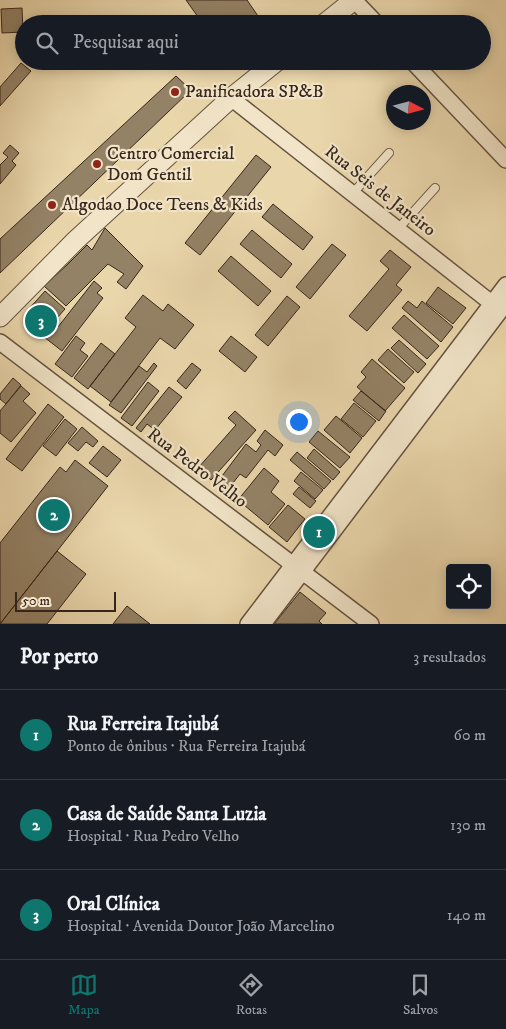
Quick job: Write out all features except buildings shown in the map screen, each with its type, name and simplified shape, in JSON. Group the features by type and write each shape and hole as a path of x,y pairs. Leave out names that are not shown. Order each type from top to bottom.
{"street":[{"path":"335,15 354,0 368,15"},
{"path":"0,317 76,240 231,98 266,70"},
{"path":"421,70 506,160"},
{"name":"Rua Seis de Janeiro","path":"231,98 501,308"},
{"path":"248,624 298,569 501,308 506,285"},
{"name":"Rua Pedro Velho","path":"0,342 372,624"},
{"path":"263,624 298,569"}],"lane":[{"path":"353,193 389,153"},
{"path":"398,229 435,188"}],"place":[{"name":"Panificadora SP&B","path":"175,92"},
{"name":"Centro Comercial Dom Gentil","path":"97,164"},
{"name":"Algodao Doce Teens & Kids","path":"52,205"},
{"name":"Oral Clínica","path":"41,321"},
{"name":"Casa de Saúde Santa Luzia","path":"54,515"},
{"name":"Rua Ferreira Itajubá","path":"319,532"}]}
